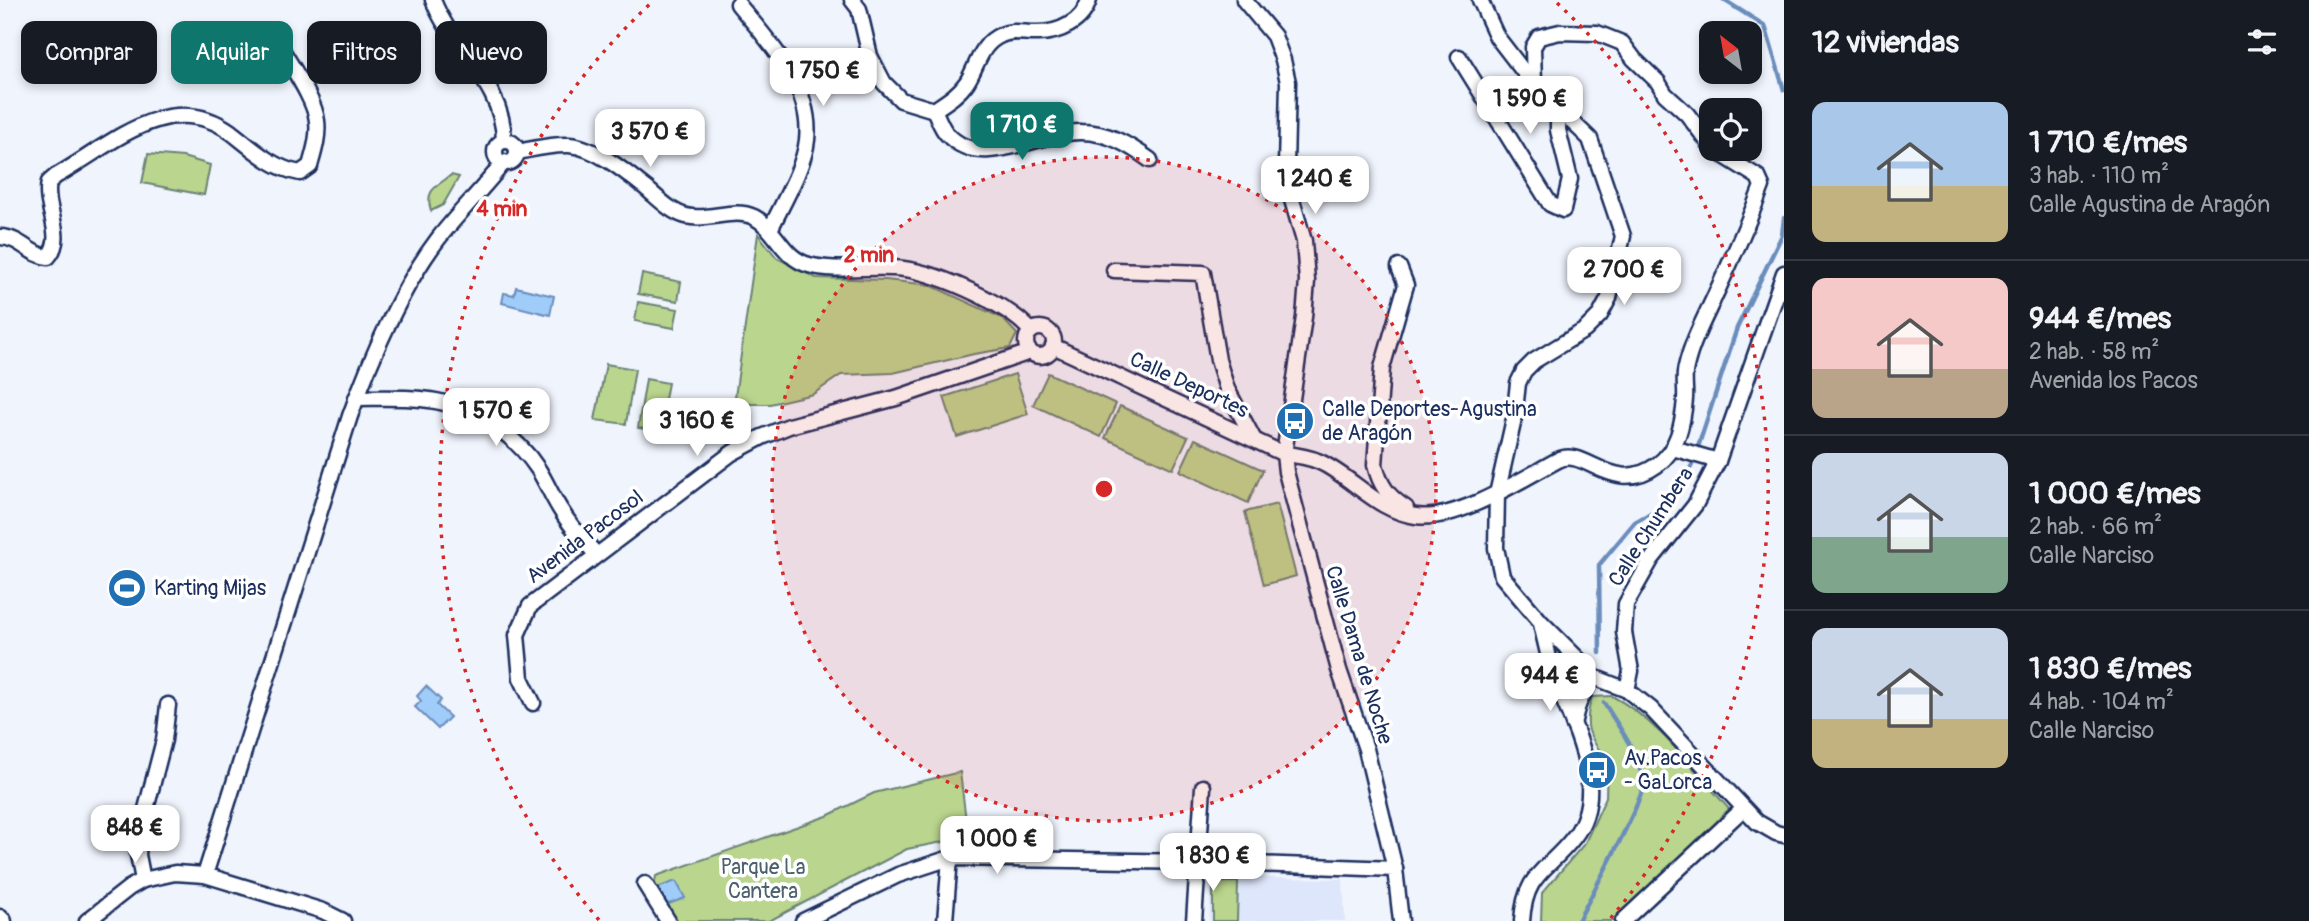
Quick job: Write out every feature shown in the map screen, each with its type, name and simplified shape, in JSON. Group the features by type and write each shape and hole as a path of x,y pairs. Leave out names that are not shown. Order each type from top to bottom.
{"street":[{"path":"433,0 439,14 482,76 500,114 503,141"},
{"path":"852,0 859,9 870,57 884,83 901,100 934,110 947,134 968,149 997,151 1051,134 1082,131 1111,136 1150,160"},
{"path":"934,110 954,97 967,81 985,46 1000,35 1018,30 1037,34 1058,31 1076,21 1089,0"},
{"name":"Calle Dama de Noche","path":"1244,0 1274,36 1283,60 1288,82 1286,166 1290,193 1304,241 1307,281 1284,454 1286,472 1339,670 1366,749 1395,869 1401,921"},
{"path":"1479,0 1497,37 1534,85 1590,139 1623,236 1609,298 1600,315 1585,330 1534,362 1524,371 1518,383 1514,419 1497,494 1496,548 1502,576 1541,622 1587,666 1591,676 1577,706 1573,724"},
{"path":"738,4 793,76 805,110 807,141 793,184 770,230"},
{"name":"Calle Chumbera","path":"1534,85 1533,47 1539,37 1560,32 1597,33 1622,43 1699,130"},
{"path":"1459,57 1550,204 1563,210 1570,179 1558,130 1558,108"},
{"path":"0,237 17,241 40,256 48,257 55,249 57,240 48,202 49,182 141,125 163,116 190,115 222,126 268,162 286,171 300,173 310,166 317,122 312,104 293,70"},
{"path":"517,152 513,143 503,141 495,152 498,159 504,162 511,161 517,152 571,145 600,155 673,210 685,216 714,218 743,214 755,217 797,262 814,266 896,268 935,276 1006,311 1031,331"},
{"name":"Calle Chumbera","path":"1497,494 1561,458 1575,458 1606,473 1629,478 1656,466 1672,448 1679,434 1685,400 1685,369 1701,325 1762,186 1758,177 1733,161"},
{"path":"205,875 356,397 377,349 421,265 438,239 504,162"},
{"path":"1399,267 1406,285 1382,368 1375,465 1378,480 1385,491 1419,517"},
{"path":"1114,270 1203,273 1218,360 1227,389 1253,438"},
{"name":"Calle Chumbera","path":"1627,691 1631,671 1624,632 1626,604 1651,560 1695,505 1718,461 1784,273"},
{"path":"1044,329 1054,339 1054,346 1043,356 1030,352 1026,345 1031,331 1044,329"},
{"name":"Calle Deportes","path":"1054,346 1284,454 1318,461 1377,502 1404,514 1419,517 1440,515 1497,494"},
{"name":"Avenida Pacosol","path":"533,703 521,678 517,635 530,606 732,453 789,426 895,398 1030,352"},
{"path":"356,397 423,399 475,414 495,426 514,439 529,457 562,513 596,554"},
{"path":"1672,448 1718,461"},
{"path":"1522,921 1524,900 1534,878 1575,835 1586,811 1590,789 1586,764 1557,684 1541,622"},
{"path":"1579,660 1567,660 1557,668 1557,684 1567,694 1576,695 1585,691"},
{"path":"1591,676 1627,691 1651,709 1757,822 1784,835"},
{"path":"143,880 138,855 140,832 164,740 168,705"},
{"path":"1194,921 1203,787"},
{"path":"1623,921 1743,808"},
{"path":"803,921 898,875 950,858 1197,862 1395,869"},
{"path":"945,921 950,858"},
{"path":"87,921 128,888 143,880 175,873 205,875 323,911 343,921"},
{"path":"645,884 668,921"},
{"path":"0,917 5,921"}],"shaded area":[{"path":"1213,877 1343,879 1345,921 1209,921"}],"green space":[{"path":"148,154 183,157 210,165 204,195 142,183"},
{"path":"451,175 459,177 443,205 431,211 431,193"},
{"path":"758,234 777,258 816,278 886,280 930,285 1002,318 1017,334 1010,348 893,373 841,375 813,394 770,404 734,404"},
{"path":"642,274 681,282 678,301 638,294"},
{"path":"638,302 678,309 674,328 635,321"},
{"path":"606,364 635,369 626,424 595,420"},
{"path":"1048,373 1116,404 1101,437 1033,405"},
{"path":"1015,374 1028,414 957,437 944,397"},
{"path":"646,379 668,383 659,431 638,428"},
{"path":"1120,406 1188,437 1173,469 1105,438"},
{"path":"1195,439 1263,470 1248,503 1180,471"},
{"path":"1277,504 1296,576 1264,585 1245,512"},
{"path":"1612,696 1645,718 1660,732 1729,809 1621,921 1541,921 1542,893 1585,843 1606,797 1607,760 1595,745 1589,731 1588,716 1592,697"},
{"name":"Parque La Cantera","path":"960,772 968,837 907,849 769,921 676,921 654,887 656,876 827,816 874,793"},
{"path":"1217,882 1238,882 1237,921 1213,921 1213,887"}],"water":[{"path":"516,287 554,296 550,315 502,303 504,293 514,295"},
{"path":"426,686 441,700 437,705 450,717 438,729 415,707 421,701 417,696"},
{"path":"676,881 685,898 666,905 657,888"}],"waterway":[{"path":"1724,0 1765,26 1784,90"},
{"path":"1699,444 1737,328 1782,235 1784,218"},
{"path":"1600,653 1599,565 1635,522 1672,501 1692,465"},
{"path":"1578,921 1626,829 1643,785 1634,752 1604,703"}],"place":[{"name":"Calle Deportes-Agustina de Aragón","path":"1295,421"},
{"name":"Karting Mijas","path":"127,588"},
{"name":"Av.Pacos - GªLorca","path":"1597,770"}]}
